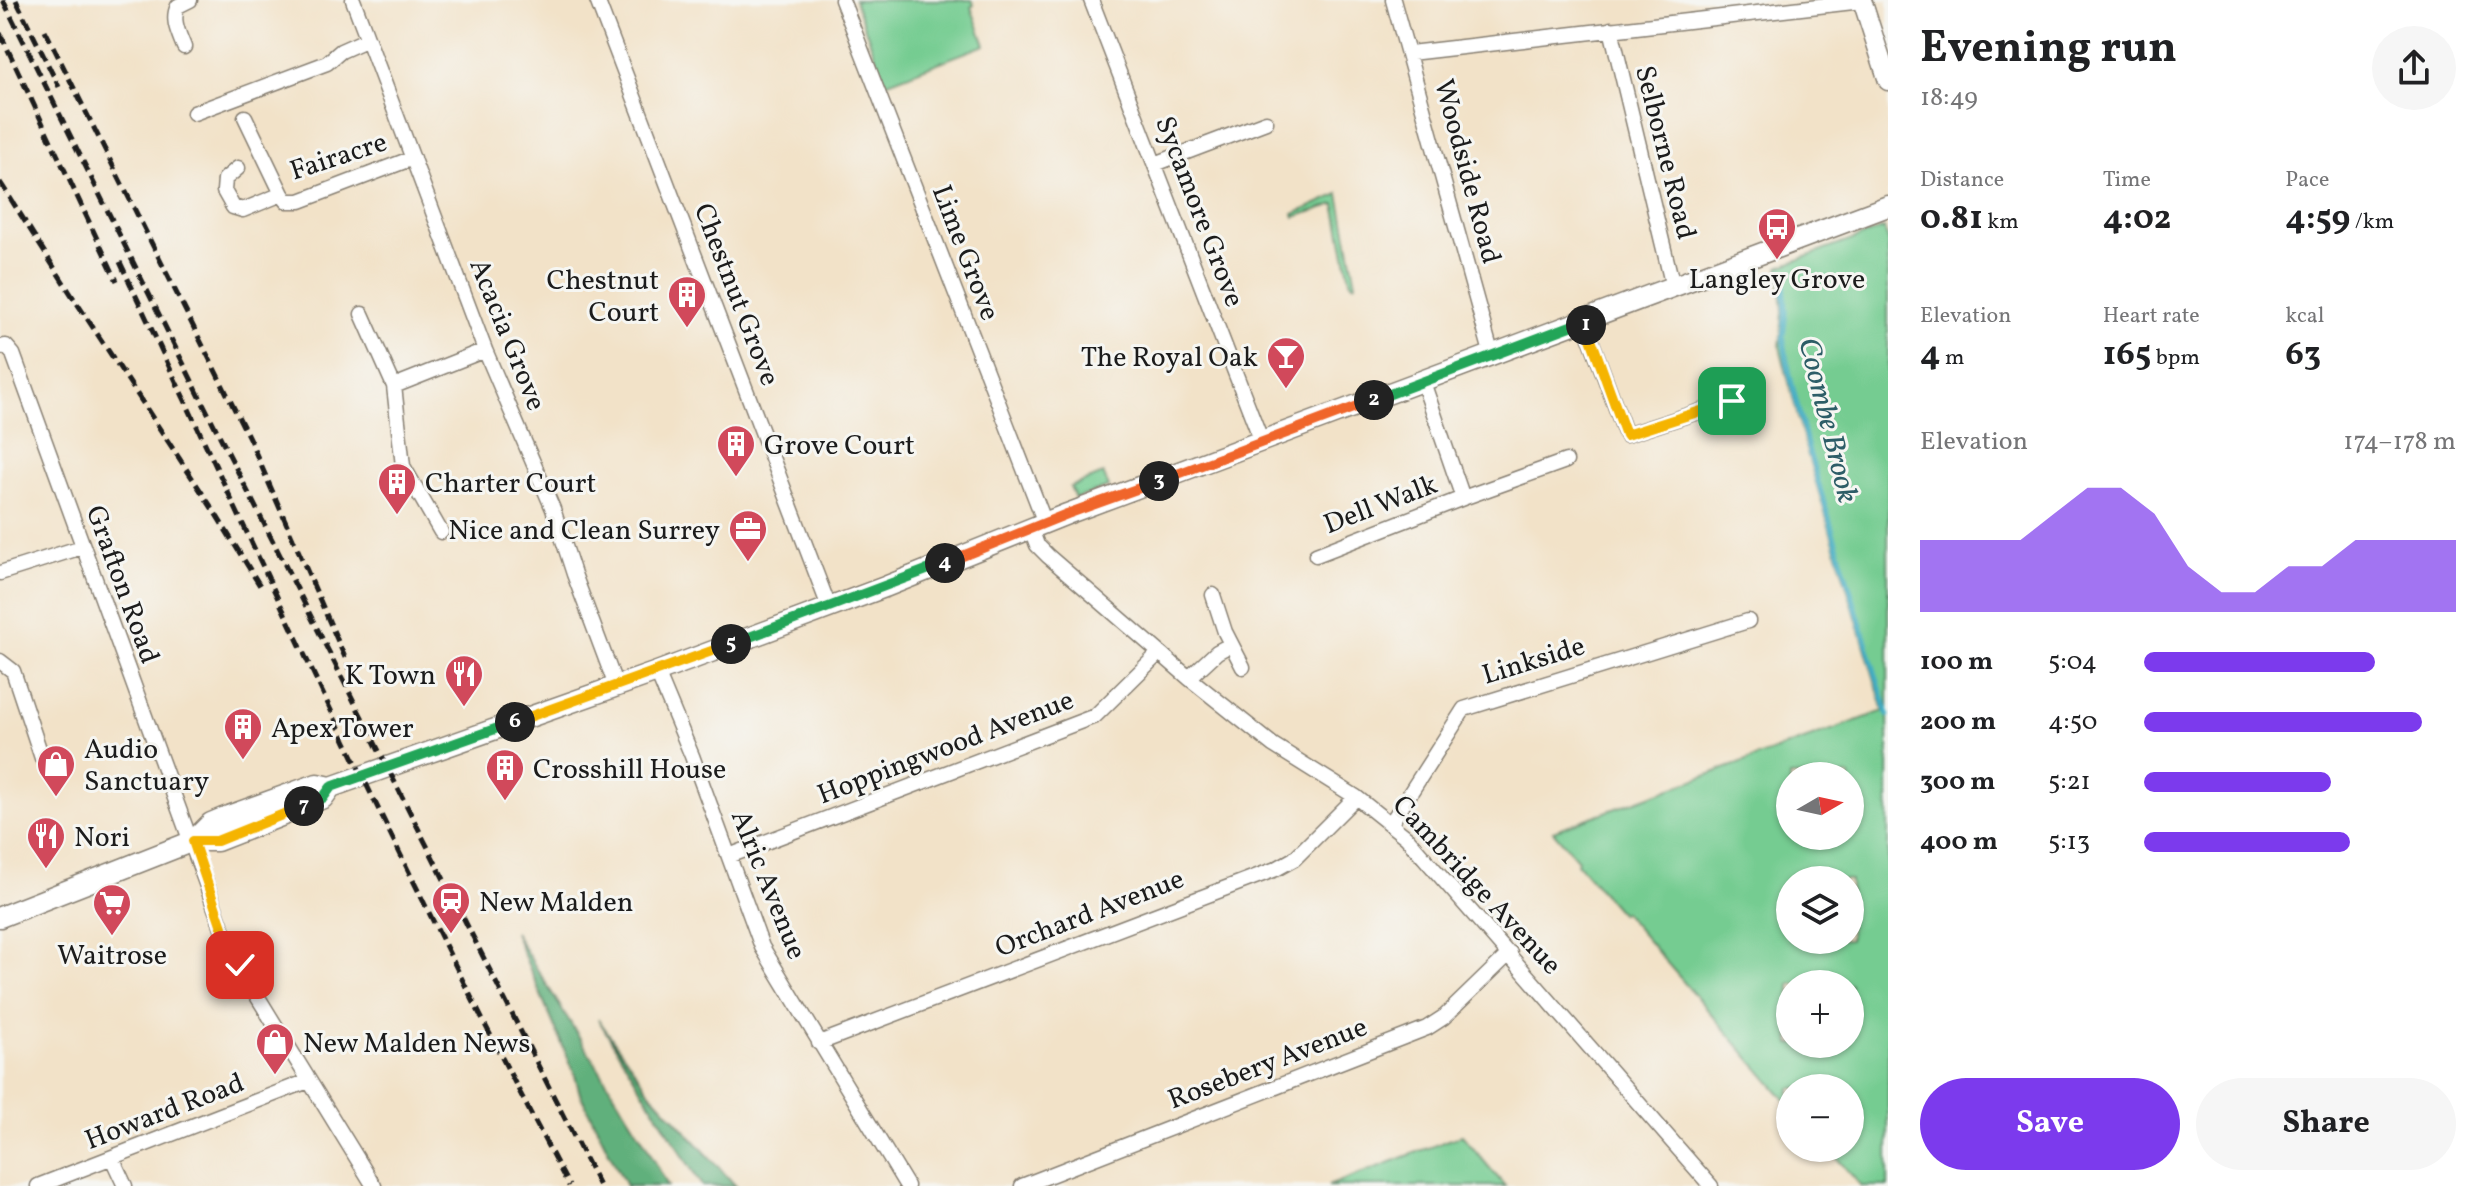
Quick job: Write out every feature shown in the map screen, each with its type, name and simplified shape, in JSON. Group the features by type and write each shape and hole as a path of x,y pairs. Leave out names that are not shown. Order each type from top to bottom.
{"main road":[{"path":"0,917 193,841 211,823 251,807 317,784 331,787 657,672 1888,206"}],"street":[{"path":"184,47 174,12 190,0"},
{"name":"Acacia Grove","path":"353,0 485,350 553,509 616,686"},
{"name":"Chestnut Grove","path":"597,0 829,607"},
{"name":"Lime Grove","path":"842,0 1038,526"},
{"name":"Sycamore Grove","path":"1091,0 1262,442"},
{"name":"Woodside Road","path":"1393,0 1492,356"},
{"path":"1410,53 1862,1 1888,81"},
{"name":"Selborne Road","path":"1611,29 1673,287"},
{"path":"194,113 327,63 341,51 368,39"},
{"name":"Fairacre","path":"245,117 287,201 300,201 413,158"},
{"path":"1155,164 1266,122"},
{"name":"Fairacre","path":"238,168 225,179 224,191 233,207 243,210 282,194"},
{"path":"362,314 394,386 403,466 441,532"},
{"path":"1584,321 1626,435 1732,401"},
{"name":"Grafton Road","path":"3,346 13,354 223,930 251,986 374,1186"},
{"path":"394,386 485,350"},
{"name":"Dell Walk","path":"1423,382 1463,498"},
{"name":"Dell Walk","path":"1316,555 1566,461"},
{"name":"Cambridge Avenue","path":"1038,526 1037,545 1159,653 1273,745 1391,823 1510,953 1711,1186"},
{"path":"0,573 82,547"},
{"path":"1213,595 1230,645 1243,667"},
{"name":"Linkside","path":"1391,823 1464,709 1748,621"},
{"path":"1189,678 1217,652 1230,645"},
{"name":"Hoppingwood Avenue","path":"729,856 1095,716 1159,653"},
{"path":"0,661 13,671 42,758"},
{"name":"Alric Avenue","path":"657,672 692,756 762,947 907,1186"},
{"name":"Orchard Avenue","path":"819,1043 1276,869 1294,859 1356,797"},
{"name":"Rosebery Avenue","path":"1022,1186 1427,1028 1444,1017 1510,953"},
{"name":"Howard Road","path":"38,1186 308,1081"},
{"path":"112,1158 125,1186"}],"green space":[{"path":"854,0 972,0 974,5 971,7 985,45 886,83"},
{"path":"1339,194 1356,283 1353,284 1335,204 1295,217 1294,214"},
{"path":"1884,228 1888,240 1888,1186 1861,1186 1840,1162 1864,1162 1864,1074 1776,1074 1776,1089 1623,912 1621,914 1553,831 1884,711 1806,449 1780,347 1783,311 1779,267"},
{"path":"1103,474 1109,487 1075,499 1070,487"},
{"path":"514,932 645,1143 668,1186 626,1186 580,1094 574,1072"},
{"path":"598,1019 652,1094 736,1186 702,1186"},
{"path":"1462,1135 1505,1186 1328,1186"}],"waterway":[{"name":"Coombe Brook","path":"1783,272 1786,311 1783,336 1790,376 1808,449 1888,715"}],"railway":[{"path":"3,0 599,1186"},
{"path":"16,0 59,87"},
{"path":"45,30 250,440 350,669"},
{"path":"0,33 117,281"},
{"path":"0,182 262,589"},
{"path":"120,262 395,843 569,1186"}],"place":[{"name":"Langley Grove","path":"1777,261"},
{"name":"Chestnut Court","path":"687,329"},
{"name":"The Royal Oak","path":"1286,390"},
{"name":"Grove Court","path":"736,478"},
{"name":"Charter Court","path":"397,516"},
{"name":"Nice and Clean Surrey","path":"748,563"},
{"name":"K Town","path":"464,708"},
{"name":"Apex Tower","path":"243,761"},
{"name":"Audio Sanctuary","path":"56,798"},
{"name":"Crosshill House","path":"505,802"},
{"name":"Nori","path":"46,870"},
{"name":"New Malden","path":"451,935"},
{"name":"Waitrose","path":"112,937"},
{"name":"New Malden News","path":"275,1076"}],"route":[{"path":"240,965 201,872 193,841 217,841 286,814 323,798 331,787 657,672 885,587 1067,514 1584,321 1626,435 1732,401"}]}
